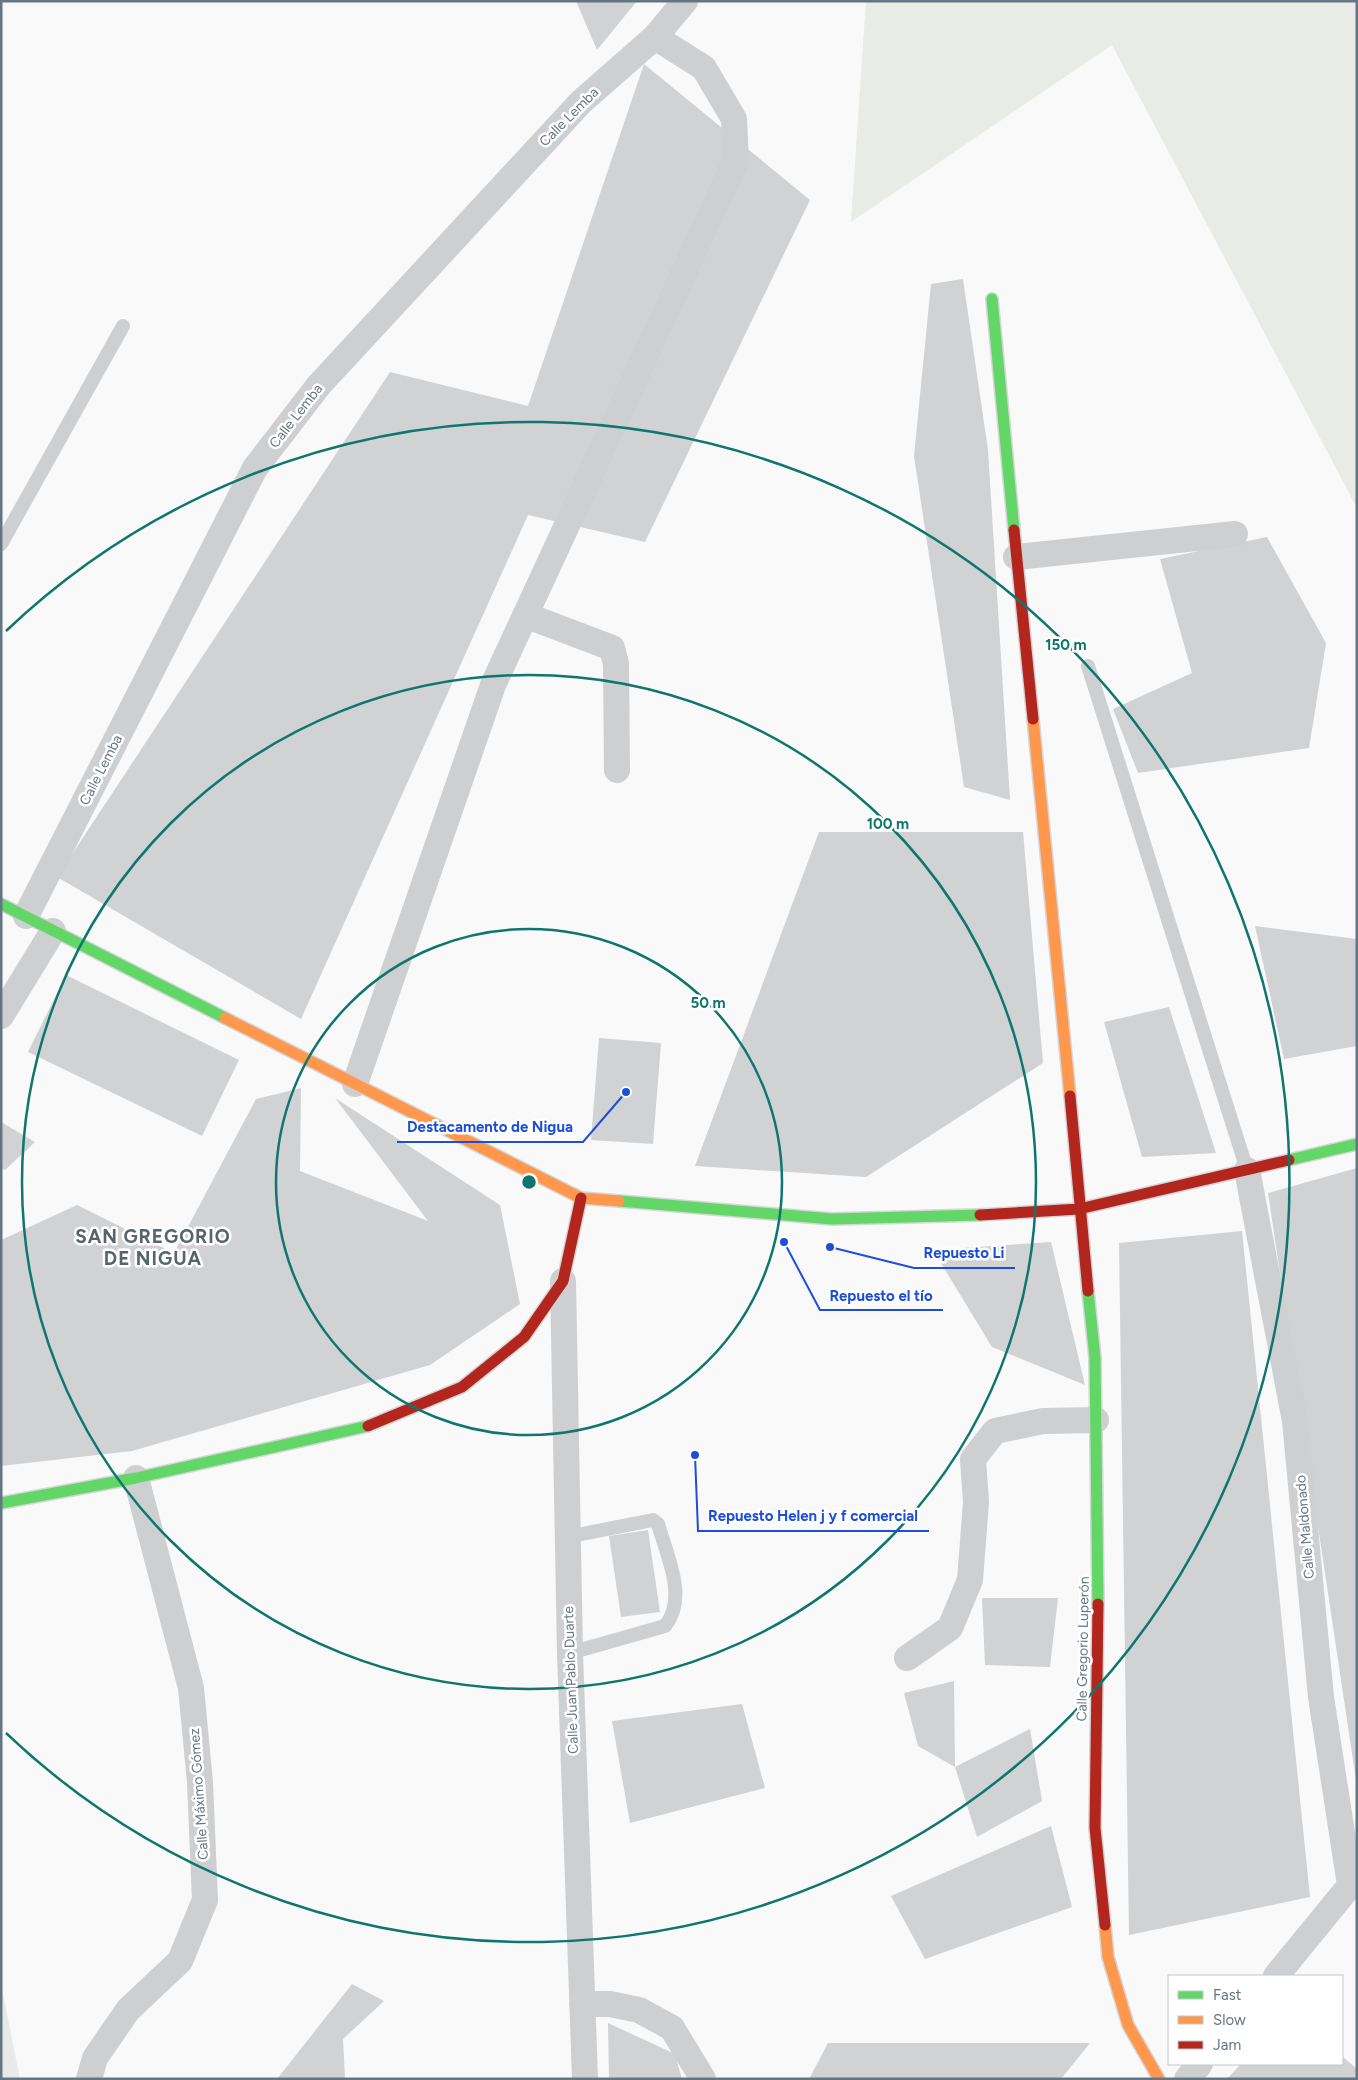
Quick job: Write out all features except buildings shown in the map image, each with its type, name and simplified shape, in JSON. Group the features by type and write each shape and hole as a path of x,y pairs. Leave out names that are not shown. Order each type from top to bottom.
{"street":[{"name":"Calle Lemba","path":"26,916 254,468 319,385 581,102 655,37 685,1"},
{"path":"355,1084 493,685 736,160 734,119 704,68 655,37"},
{"name":"Calle Gregorio Luperón","path":"992,299 1079,1209 1095,1358 1099,1571 1096,1837 1108,1957 1128,2025 1159,2079"},
{"path":"1016,557 1235,534"},
{"path":"525,615 612,648 616,664 617,770"},
{"path":"1,904 581,1198 832,1219 952,1217 1079,1209 1357,1144"},
{"path":"1,1016 53,931"},
{"name":"Calle Maldonado","path":"1247,1170 1295,1421 1321,1697 1353,1881"},
{"path":"1,1503 136,1478 374,1425 462,1387 524,1337 563,1281 581,1198"},
{"name":"Calle Juan Pablo Duarte","path":"563,1281 570,1653 585,2079"},
{"path":"906,1658 950,1628 970,1580 976,1502 973,1459 995,1431 1043,1421 1096,1420"},
{"name":"Calle Máximo Gómez","path":"89,2079 95,2058 128,2010 180,1961 205,1900 200,1782 191,1688 136,1478"},
{"path":"1277,1975 1353,1881"},
{"path":"582,2004 610,2004 639,2010 672,2028 703,2079"},
{"path":"1187,2079 1199,2065"}],"lane":[{"path":"1,544 123,326"},
{"path":"1088,666 1247,1170"},
{"path":"567,1537 653,1520 658,1524 677,1596 674,1616 666,1626 570,1653"}],"shaded area":[{"path":"866,1 1357,1 1357,508 1112,45 851,222"},
{"path":"1,1984 20,2079 1,2079"}],"traffic: fast":[{"path":"992,299 1014,530"},
{"path":"1,904 225,1018"},
{"path":"1289,1160 1357,1144"},
{"path":"619,1201 832,1219 980,1215"},
{"path":"1088,1291 1095,1358 1098,1604"},
{"path":"1,1503 136,1478 368,1426"}],"traffic: slow":[{"path":"1033,719 1070,1096"},
{"path":"225,1018 581,1198 619,1201"},
{"path":"1105,1925 1108,1957 1128,2025 1159,2079"}],"traffic: jam":[{"path":"1014,530 1033,719"},
{"path":"1070,1096 1088,1291"},
{"path":"980,1215 1079,1209 1289,1160"},
{"path":"368,1426 462,1387 524,1337 563,1281 581,1198"},
{"path":"1098,1604 1095,1828 1105,1925"}],"place":[{"name":"Destacamento de Nigua","path":"626,1092"},
{"name":"Repuesto el tío","path":"784,1242"},
{"name":"Repuesto Li","path":"830,1247"},
{"name":"Repuesto Helen j y f comercial","path":"695,1455"}],"district":[{"name":"SAN GREGORIO DE NIGUA","path":"153,1247"}]}
